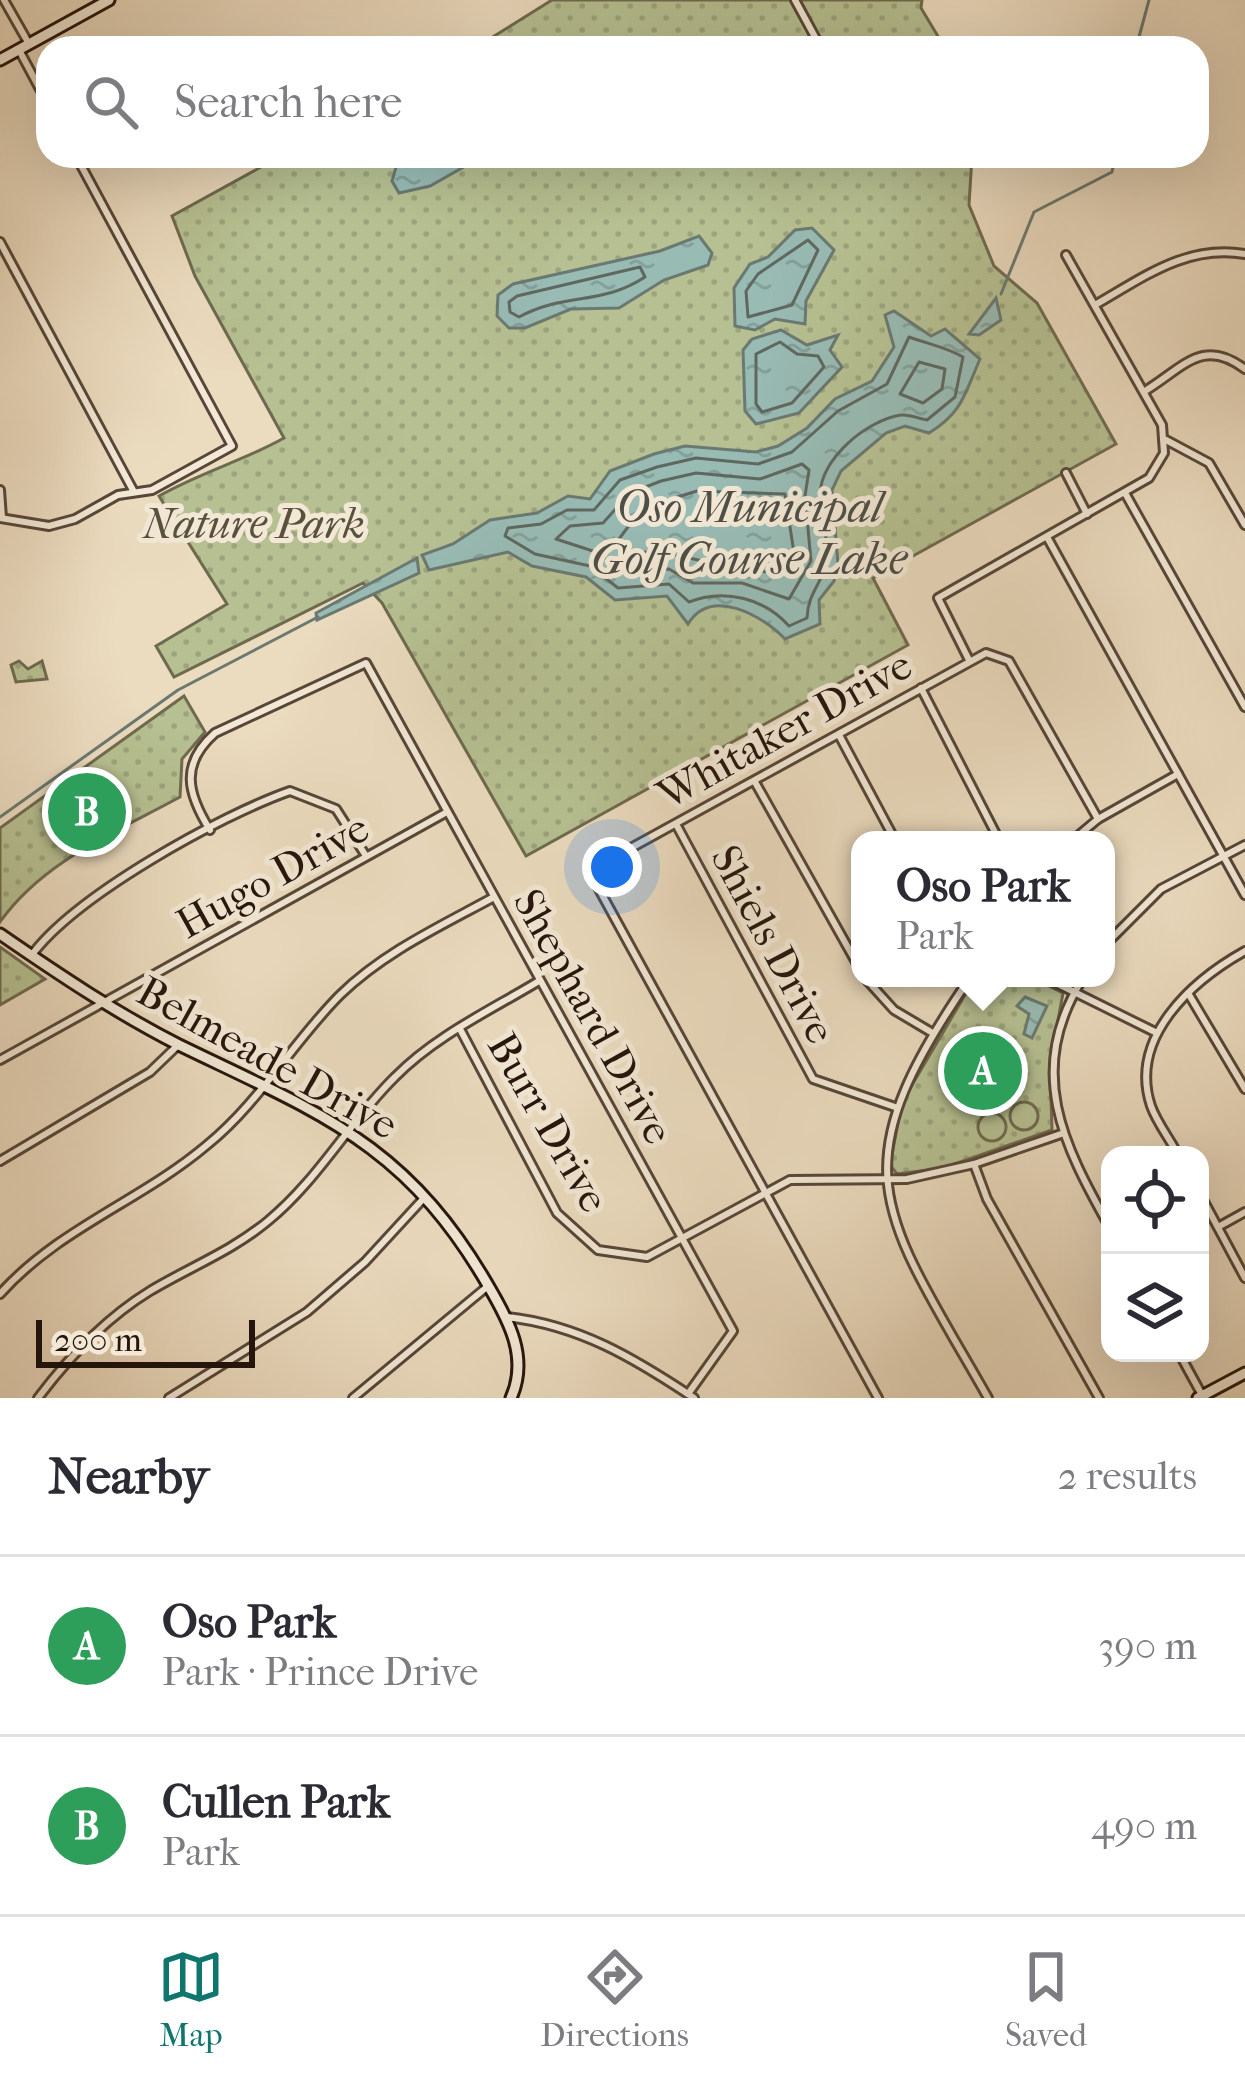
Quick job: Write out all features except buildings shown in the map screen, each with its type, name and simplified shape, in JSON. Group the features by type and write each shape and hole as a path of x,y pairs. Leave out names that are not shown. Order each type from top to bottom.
{"street":[{"path":"4,0 36,76"},
{"path":"795,0 814,36"},
{"path":"43,36 105,1"},
{"path":"0,60 36,40"},
{"path":"0,490 1,518 50,526 134,492 152,490 232,446 82,168"},
{"path":"0,242 134,492"},
{"path":"1095,304 1178,259 1206,250 1245,254"},
{"path":"1066,255 1145,391 1166,440 1209,464 1242,511 1245,525"},
{"path":"1145,391 1205,353 1225,354 1245,370"},
{"name":"Whitaker Drive","path":"878,1398 590,872 970,661 938,598 1149,478 1166,440"},
{"path":"1066,473 1087,514"},
{"path":"1125,493 1245,706"},
{"path":"1047,537 1245,895"},
{"path":"970,661 986,653 1009,661 1098,819"},
{"name":"Shephard Drive","path":"210,830 192,802 188,779 200,747 215,733 366,662 733,1331 691,1396"},
{"path":"921,688 994,831"},
{"path":"838,735 891,831"},
{"path":"1084,831 1178,774"},
{"path":"755,782 851,953"},
{"path":"32,956 67,914 274,796 304,793 335,809 366,856"},
{"name":"Hugo Drive","path":"0,1060 447,812"},
{"name":"Shiels Drive","path":"676,824 813,1079 896,1107"},
{"path":"1115,935 1161,889 1245,845"},
{"path":"0,1294 57,1241 204,1149 266,1084 291,1048 368,969 494,897"},
{"name":"Belmeade Drive","path":"0,934 103,1004 351,1130 427,1196 507,1317 519,1368 511,1398"},
{"path":"1173,1146 1151,1106 1149,1072 1156,1032 1217,965 1245,951"},
{"path":"38,1398 80,1348 127,1308 226,1252 269,1220 419,1053 539,981"},
{"path":"874,987 894,1010 932,1032"},
{"path":"964,987 932,1032 896,1107 887,1182 905,1253 988,1398"},
{"path":"1066,987 1156,1032"},
{"path":"1077,987 1060,1029 1055,1064 1061,1134 1101,1211"},
{"path":"1187,993 1245,1089"},
{"name":"Burr Drive","path":"460,1029 557,1213 598,1250 623,1257 646,1257 803,1177 887,1182 974,1164 1061,1134"},
{"path":"0,1161 150,1072 179,1044"},
{"path":"974,1164 987,1198 1099,1398"},
{"path":"169,1398 307,1312 365,1262 427,1196"},
{"path":"1209,1210 1245,1278"},
{"path":"1218,1227 1245,1213"},
{"path":"353,1398 488,1286"},
{"path":"507,1317 544,1321 607,1345 691,1396"},
{"path":"1183,1362 1200,1397 1245,1373"}],"green space":[{"path":"552,0 922,0 921,8 938,36 494,36"},
{"name":"Nature Park","path":"259,168 971,168 969,205 994,266 1037,303 1116,444 873,578 908,645 526,856 382,603 363,583 174,677 156,646 227,604 159,496 284,438 195,276 172,216"},
{"path":"19,661 28,669 42,661 47,679 16,682 11,665"},
{"path":"184,696 205,732 182,759 180,797 59,865 0,922 0,828"},
{"path":"0,947 45,979 0,1005"},
{"path":"970,987 1051,987 1063,993 1050,1064 1052,1130 943,1168 897,1174 890,1165 902,1102"},
{"path":"1024,1102 1034,1106 1038,1116 1034,1126 1024,1130 1014,1126 1010,1116 1014,1106"},
{"path":"992,1113 1002,1117 1006,1127 1002,1137 992,1141 982,1137 978,1127 982,1117"}],"water":[{"path":"396,168 462,168 430,186 399,193 392,181"},
{"path":"812,228 834,250 806,301 805,324 775,319 755,330 735,326 734,288 750,264 768,257 795,230"},
{"path":"699,236 712,253 708,265 664,280 619,308 571,309 525,328 509,328 497,316 498,295 513,284 660,251"},
{"path":"996,298 1001,320 979,335 969,334"},
{"name":"Oso Municipal Golf Course Lake","path":"894,311 931,336 945,329 980,359 962,401 940,425 929,433 905,426 886,433 841,471 832,490 838,564 834,581 819,600 820,624 785,639 751,614 723,606 698,613 688,624 667,596 615,600 586,577 532,566 508,552 429,570 422,555 453,544 490,520 537,513 568,496 590,499 610,471 654,454 685,446 756,452 778,446 807,428 835,399 872,381 894,347 885,315"},
{"path":"781,330 807,345 838,335 830,350 842,367 799,413 756,424 745,411 743,350 752,339"},
{"path":"417,558 419,573 317,620 316,613"},
{"path":"1025,997 1047,1006 1032,1038 1024,1034 1029,1014 1017,1006"}],"waterway":[{"path":"1139,36 1149,0"},
{"path":"1001,294 1034,212 1113,168"},
{"path":"0,817 178,690 318,617"}],"place":[{"name":"Cullen Park","path":"87,812"},
{"name":"Oso Park","path":"983,1071"}]}
